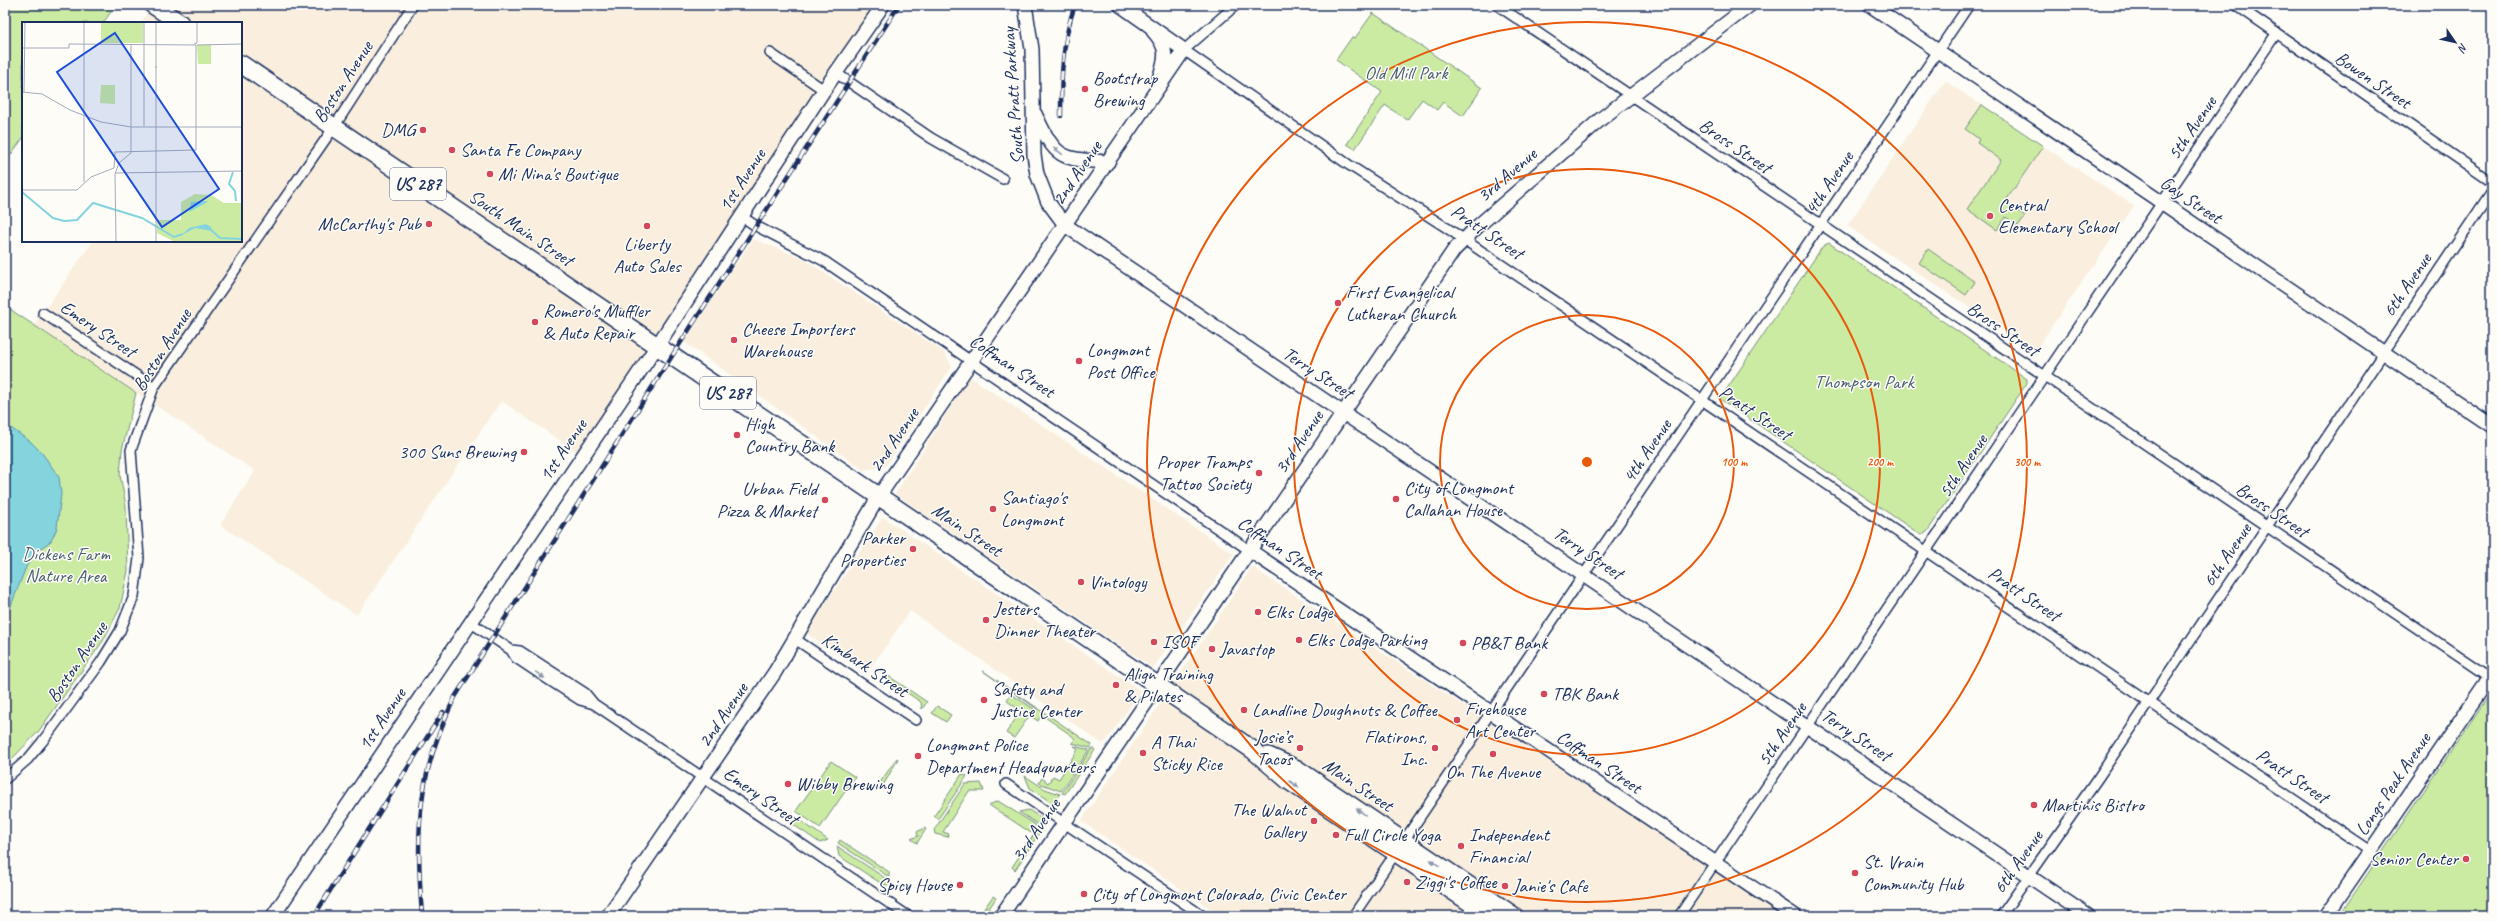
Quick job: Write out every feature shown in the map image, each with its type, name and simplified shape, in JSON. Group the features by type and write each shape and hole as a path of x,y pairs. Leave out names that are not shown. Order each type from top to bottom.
{"highway":[{"path":"153,5 178,22"},
{"name":"South Main Street","path":"242,65 657,346"},
{"name":"Main Street","path":"657,346 1254,750 1297,769 1490,916"},
{"name":"Main Street","path":"1400,847 1514,916"}],"street":[{"name":"Boston Avenue","path":"5,779 28,759 42,742 101,662 120,631 134,596 139,558 132,450 154,387 334,127 413,5"},
{"name":"1st Avenue","path":"273,916 657,346 824,90 883,5"},
{"name":"South Pratt Parkway","path":"1025,5 1030,36 1034,155 1037,174 1048,202 1065,224"},
{"name":"Pratt Street","path":"1120,5 1142,20 1175,48 1702,400 2370,852"},
{"name":"2nd Avenue","path":"608,916 704,777 795,639 879,496 1155,92 1175,48 1236,5"},
{"name":"Bross Street","path":"1497,5 2266,527 2491,676"},
{"name":"3rd Avenue","path":"1001,916 1443,264 1463,240 1630,96 1750,5"},
{"name":"Gay Street","path":"1870,5 2492,426"},
{"name":"4th Avenue","path":"1353,916 1969,5"},
{"name":"Bowen Street","path":"2236,5 2492,182"},
{"path":"1142,20 1162,40 1165,50 1164,63 1155,92"},
{"name":"5th Avenue","path":"1679,916 2276,34"},
{"path":"770,52 824,90"},
{"path":"836,73 931,138 1003,180"},
{"path":"1033,110 1048,140 1059,152 1077,161 1108,162"},
{"name":"6th Avenue","path":"2001,916 2148,702 2382,352 2492,191"},
{"name":"Coffman Street","path":"741,216 756,226 824,261 971,362 1795,916"},
{"name":"Terry Street","path":"1065,224 2088,916"},
{"name":"Emery Street","path":"43,313 154,387"},
{"name":"Emery Street","path":"470,622 511,650 516,658 580,700 594,704 908,916"},
{"name":"Kimbark Street","path":"795,639 916,720"},
{"name":"Longs Peak Avenue","path":"2326,916 2491,676"},
{"path":"1006,784 1203,916"}],"shaded area":[{"path":"154,5 891,5 589,460 501,401 357,615 220,525 255,471 34,325 92,242 242,242 242,22 141,21"},
{"name":"Central Elementary School","path":"1945,81 2134,206 2035,351 1847,226"},
{"path":"753,239 802,258 944,352 952,366 885,467 863,470 684,342"},
{"path":"970,377 1234,554 1153,668 895,494"},
{"path":"883,517 1141,691 1103,744 910,611 867,673 806,633"},
{"path":"1252,567 1787,916 1221,916 1081,821"}],"green space":[{"path":"5,5 116,5 104,22 22,22 22,139 5,163"},
{"name":"Old Mill Park","path":"1373,13 1482,88 1463,116 1443,102 1437,110 1422,99 1407,120 1385,105 1355,149 1347,144 1382,92 1336,60 1352,37 1355,38"},
{"path":"1982,105 2043,146 2005,202 2025,216 2018,226 2006,217 1997,230 1967,209 2001,160 1977,143 1979,139 1965,129"},
{"name":"Thompson Park","path":"1829,243 2027,379 2027,383 1927,532 1921,535 1720,399 1823,246"},
{"path":"1928,249 1975,282 1966,295 1919,263"},
{"name":"Dickens Farm Nature Area","path":"5,306 136,393 122,450 120,475 126,506 128,571 120,608 103,641 38,732 5,766"},
{"path":"983,671 1092,745 1090,748 1072,743 1075,739 1071,735 1042,715 1038,721 1032,717 1037,709"},
{"path":"887,675 927,702 922,709 921,702 888,680"},
{"path":"1011,694 1034,709 1014,738 1006,733 1021,711 1007,701"},
{"path":"2492,694 2492,916 2339,916 2489,695"},
{"path":"937,706 951,715 946,722 932,713"},
{"path":"1074,746 1089,750 1061,791 1039,783 1042,778 1048,783 1053,776 1059,779 1078,749"},
{"path":"1092,748 1095,750 1065,794 1062,793"},
{"path":"897,758 898,759 881,789 877,787"},
{"path":"831,761 855,777 820,828 796,811"},
{"path":"962,774 967,776 938,819 934,816"},
{"path":"1025,776 1045,789 1060,794 1052,803 1030,788"},
{"path":"981,783 984,791 969,791 943,832 949,834 948,837 935,834 934,830 965,784"},
{"path":"998,801 1036,825 1031,833 989,805"},
{"path":"1029,810 1041,818 1039,825 1019,812"},
{"path":"795,817 828,840 820,843 791,823"},
{"path":"924,828 926,829 917,843 911,839 918,836 917,832"},
{"path":"1037,830 1040,832 1015,870 1012,867"},
{"path":"840,840 889,872 889,877 838,843"},
{"path":"837,846 891,882 888,885 882,884 839,856"},
{"path":"993,896 996,898 984,916 979,916"}],"water":[{"path":"5,424 31,442 42,453 59,477 61,494 57,528 51,541 38,550 26,567 5,621"}],"railway":[{"path":"422,916 419,857 422,804 426,779 433,753 442,726 455,697 672,356 899,5"},
{"path":"1061,116 1063,60 1067,32 1075,5"},
{"path":"314,916 443,712"}],"place":[{"name":"Bootstrap Brewing","path":"1085,89"},
{"name":"DMG","path":"423,130"},
{"name":"Santa Fe Company","path":"452,150"},
{"name":"Mi Nina's Boutique","path":"490,174"},
{"name":"Central Elementary School","path":"1990,216"},
{"name":"McCarthy's Pub","path":"429,224"},
{"name":"Liberty Auto Sales","path":"647,226"},
{"name":"First Evangelical Lutheran Church","path":"1338,303"},
{"name":"Romero's Muffler & Auto Repair","path":"535,322"},
{"name":"Cheese Importers Warehouse","path":"734,340"},
{"name":"Longmont Post Office","path":"1079,361"},
{"name":"High Country Bank","path":"737,435"},
{"name":"300 Suns Brewing","path":"524,452"},
{"name":"Proper Tramps Tattoo Society","path":"1259,473"},
{"name":"City of Longmont Callahan House","path":"1396,499"},
{"name":"Urban Field Pizza & Market","path":"825,500"},
{"name":"Santiago's Longmont","path":"993,509"},
{"name":"Parker Properties","path":"913,549"},
{"name":"Vintology","path":"1081,582"},
{"name":"Elks Lodge","path":"1258,612"},
{"name":"Jesters Dinner Theater","path":"986,620"},
{"name":"Elks Lodge Parking","path":"1299,640"},
{"name":"ISOF","path":"1154,642"},
{"name":"PB&T Bank","path":"1463,643"},
{"name":"Javastop","path":"1212,649"},
{"name":"Align Training & Pilates","path":"1116,685"},
{"name":"TBK Bank","path":"1544,694"},
{"name":"Safety and Justice Center","path":"984,700"},
{"name":"Landline Doughnuts & Coffee","path":"1244,710"},
{"name":"Firehouse Art Center","path":"1457,720"},
{"name":"Josie’s Tacos","path":"1300,748"},
{"name":"Flatirons, Inc.","path":"1435,748"},
{"name":"A Thai Sticky Rice","path":"1143,753"},
{"name":"On The Avenue","path":"1493,754"},
{"name":"Longmont Police Department Headquarters","path":"918,756"},
{"name":"Wibby Brewing","path":"788,784"},
{"name":"Martinis Bistro","path":"2034,805"},
{"name":"The Walnut Gallery","path":"1314,821"},
{"name":"Full Circle Yoga","path":"1336,835"},
{"name":"Independent Financial","path":"1461,846"},
{"name":"Senior Center","path":"2466,859"},
{"name":"St. Vrain Community Hub","path":"1855,873"},
{"name":"Ziggi's Coffee","path":"1407,882"},
{"name":"Spicy House","path":"960,885"},
{"name":"Janie's Cafe","path":"1505,886"},
{"name":"City of Longmont Colorado, Civic Center","path":"1084,894"}]}
